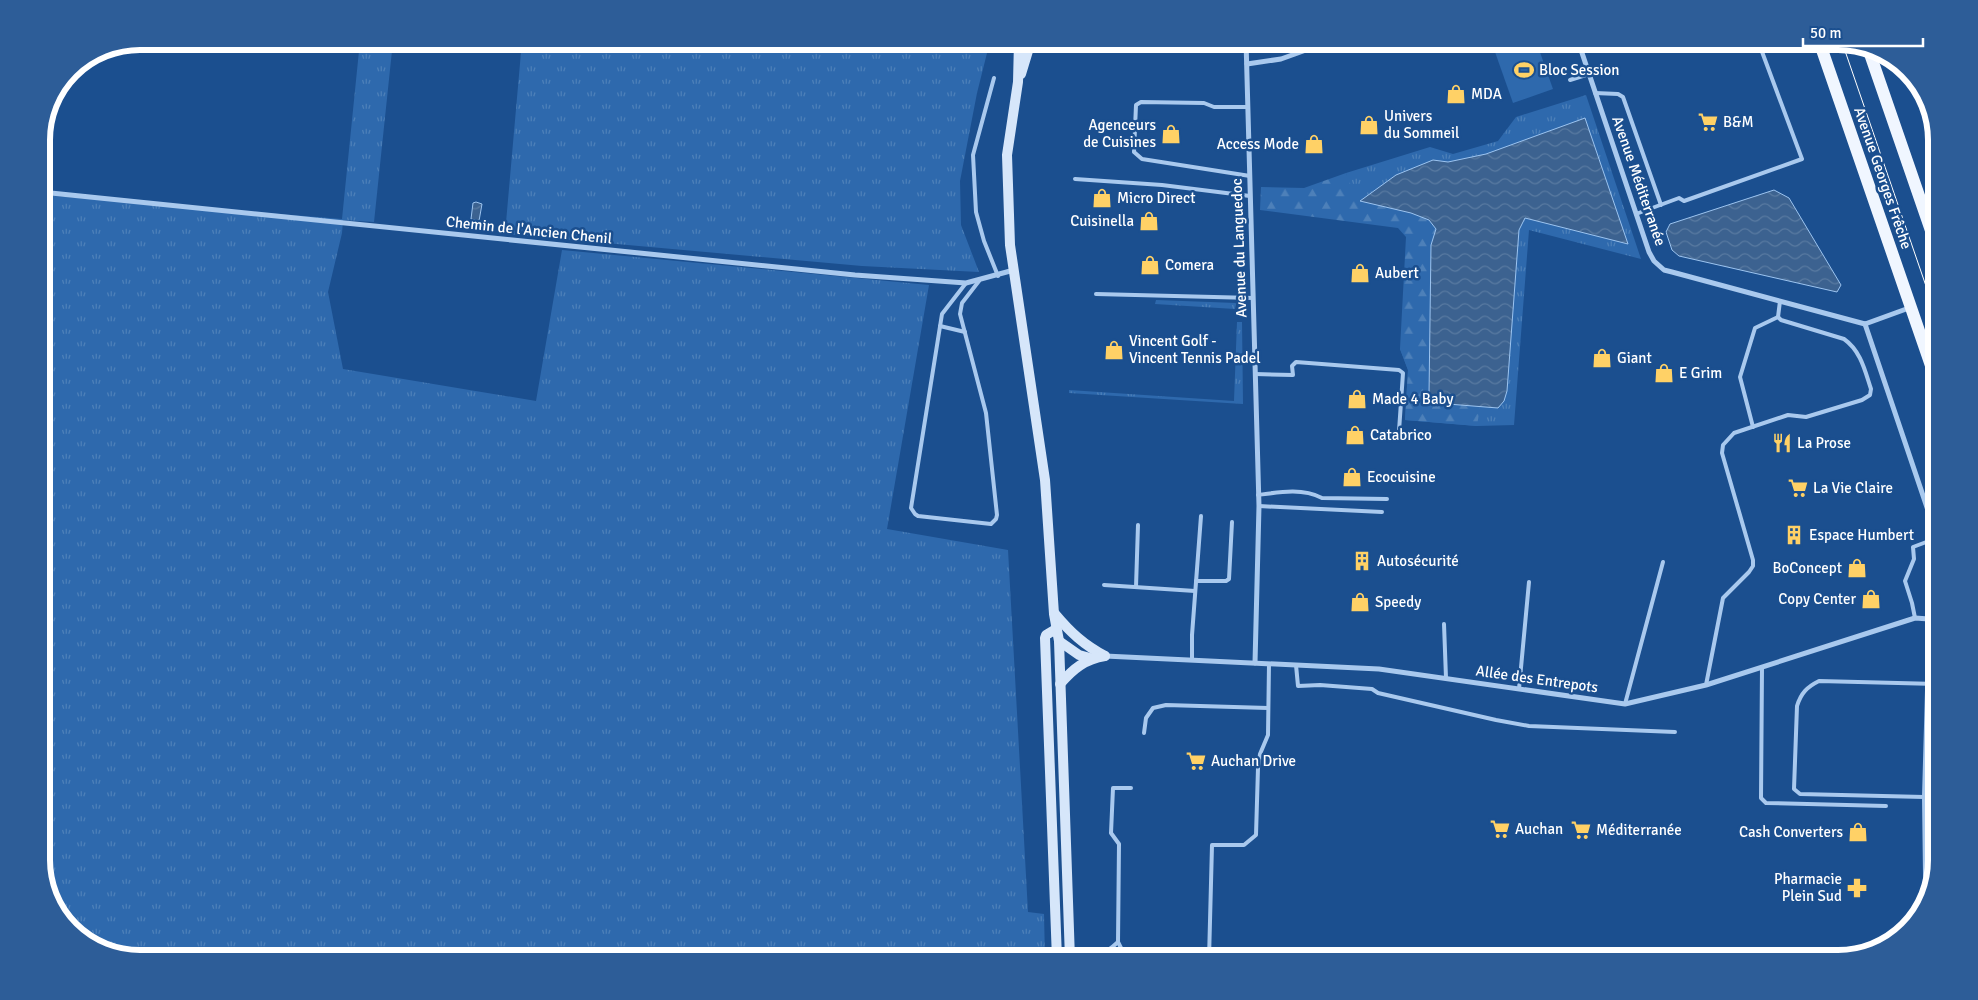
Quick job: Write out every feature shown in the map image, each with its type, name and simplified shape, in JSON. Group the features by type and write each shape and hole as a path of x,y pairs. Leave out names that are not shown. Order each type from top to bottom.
{"main road":[{"name":"Avenue Georges Frêche","path":"1822,50 1928,358"},
{"name":"Avenue Georges Frêche","path":"1871,56 1928,222"}],"street":[{"path":"1020,50 1018,82 1007,155 1008,216 1010,246 1045,480 1054,614 1058,641 1072,950"},
{"path":"1018,82 1028,50"},
{"name":"Avenue du Languedoc","path":"1246,50 1259,506 1255,663"},
{"path":"1247,64 1281,59 1306,50"},
{"name":"Avenue Méditerranée","path":"1580,50 1636,214 1654,261 1664,270 1866,324"},
{"name":"Chemin de l'Ancien Chenil","path":"50,193 854,275 966,283 998,276 1014,270"},
{"path":"1910,307 1866,324 1928,511"},
{"path":"1054,614 1078,639 1105,656"},
{"name":"Allée des Entrepots","path":"1105,656 1379,669 1625,704 1706,685 1915,618 1928,619"},
{"path":"1056,629 1046,635 1045,638 1056,950"},
{"path":"1058,641 1070,651 1084,657 1105,656"},
{"path":"1060,684 1073,669 1090,658"}],"lane":[{"path":"1636,214 1679,198 1684,201 1802,160 1761,50"},
{"path":"1570,80 1589,74"},
{"path":"994,78 973,155 976,212 984,241 998,276"},
{"path":"1595,93 1618,94 1623,97 1661,205"},
{"path":"1248,107 1214,107 1204,103 1142,102 1136,105 1134,152 1142,159 1250,176"},
{"path":"1075,180 1162,185 1250,196"},
{"path":"966,283 943,310 911,508 918,516 991,524 996,520 997,516 986,413 960,314 960,306 978,281"},
{"path":"1096,294 1253,298"},
{"path":"1778,317 1780,301"},
{"path":"1706,685 1723,598 1753,566 1753,560 1722,453 1723,446 1734,433 1788,415 1806,417 1862,400 1870,395 1871,389 1859,354 1850,344 1844,340 1781,320 1778,317"},
{"path":"1753,427 1740,377 1755,328 1778,317"},
{"path":"940,326 965,332"},
{"path":"1255,374 1293,375 1292,366 1296,362 1399,370 1402,373 1399,431"},
{"path":"1258,494 1290,491 1315,494 1322,498 1387,500"},
{"path":"1259,506 1382,512"},
{"path":"1192,660 1192,635 1201,516"},
{"path":"1196,581 1226,581 1229,578 1232,522"},
{"path":"1136,586 1138,525"},
{"path":"1915,618 1906,581 1914,559 1913,547 1928,541"},
{"path":"1625,704 1663,562"},
{"path":"1520,689 1529,582"},
{"path":"1104,585 1195,591"},
{"path":"1444,624 1446,678"},
{"path":"1925,883 1924,797 1928,722 1928,651"},
{"path":"1209,950 1212,845 1244,845 1256,835 1258,768 1260,754 1268,735 1269,664"},
{"path":"1296,665 1298,686 1320,685 1372,690 1378,693 1529,726 1675,732"},
{"path":"1762,667 1761,798 1766,803 1886,806"},
{"path":"1924,797 1800,794 1794,789 1797,706 1800,695 1810,685 1819,681 1927,683"},
{"path":"1144,733 1146,718 1153,708 1166,705 1268,708"},
{"path":"1122,950 1118,942 1119,844 1112,833 1113,788 1131,788"},
{"path":"1110,950 1118,942"}],"green space":[{"path":"359,50 392,50 374,222 343,220 342,233 328,292 343,369 536,401 562,250 929,285 887,529 1008,550 1028,912 1044,914 1045,950 140,950 117,947 100,941 81,928 72,919 59,900 50,866 50,196 342,219"},
{"path":"521,50 988,50 977,93 960,181 961,225 979,272 862,266 505,234"},
{"name":"Bloc Session","path":"1500,50 1539,50 1553,89 1513,103 1495,52"},
{"path":"1586,95 1641,259 1529,230 1514,425 1477,426 1405,420 1408,370 1400,349 1515,226 1582,126 1419,207 1351,197 1346,173 1430,147 1453,154 1498,141 1516,117"},
{"path":"1346,173 1355,196 1407,203 1434,211 1481,400 1477,426 1405,420 1408,370 1400,349 1406,237 1398,228 1260,210 1261,187 1304,188"},
{"path":"1156,300 1236,303 1235,309 1155,304"},
{"path":"1237,322 1242,322 1243,404 1069,393 1069,390 1234,401"}],"water":[{"path":"1585,118 1628,244 1525,218 1519,230 1507,391 1504,401 1498,408 1435,403 1429,395 1431,245 1436,229 1429,220 1411,213 1360,201 1396,175 1433,160 1448,162 1486,154"},
{"path":"1774,190 1789,198 1841,285 1837,292 1679,256 1672,250 1666,232 1670,224"},
{"path":"473,203 482,204 479,221 471,219"}],"tram line":[{"path":"1845,50 1928,292"}],"place":[{"name":"Bloc Session","path":"1524,70"},
{"name":"MDA","path":"1456,94"},
{"name":"B&M","path":"1708,122"},
{"name":"Univers du Sommeil","path":"1369,125"},
{"name":"Agenceurs de Cuisines","path":"1171,134"},
{"name":"Access Mode","path":"1314,144"},
{"name":"Micro Direct","path":"1102,198"},
{"name":"Cuisinella","path":"1149,221"},
{"name":"Comera","path":"1150,265"},
{"name":"Aubert","path":"1360,273"},
{"name":"Vincent Golf - Vincent Tennis Padel","path":"1114,350"},
{"name":"Giant","path":"1602,358"},
{"name":"E Grim","path":"1664,373"},
{"name":"Made 4 Baby","path":"1357,399"},
{"name":"Catabrico","path":"1355,435"},
{"name":"La Prose","path":"1782,443"},
{"name":"Ecocuisine","path":"1352,477"},
{"name":"La Vie Claire","path":"1798,488"},
{"name":"Espace Humbert","path":"1794,535"},
{"name":"Autosécurité","path":"1362,561"},
{"name":"BoConcept","path":"1857,568"},
{"name":"Copy Center","path":"1871,599"},
{"name":"Speedy","path":"1360,602"},
{"name":"Auchan Drive","path":"1196,761"},
{"name":"Auchan","path":"1500,829"},
{"name":"Méditerranée","path":"1581,830"},
{"name":"Cash Converters","path":"1858,832"},
{"name":"Pharmacie Plein Sud","path":"1857,888"}]}
